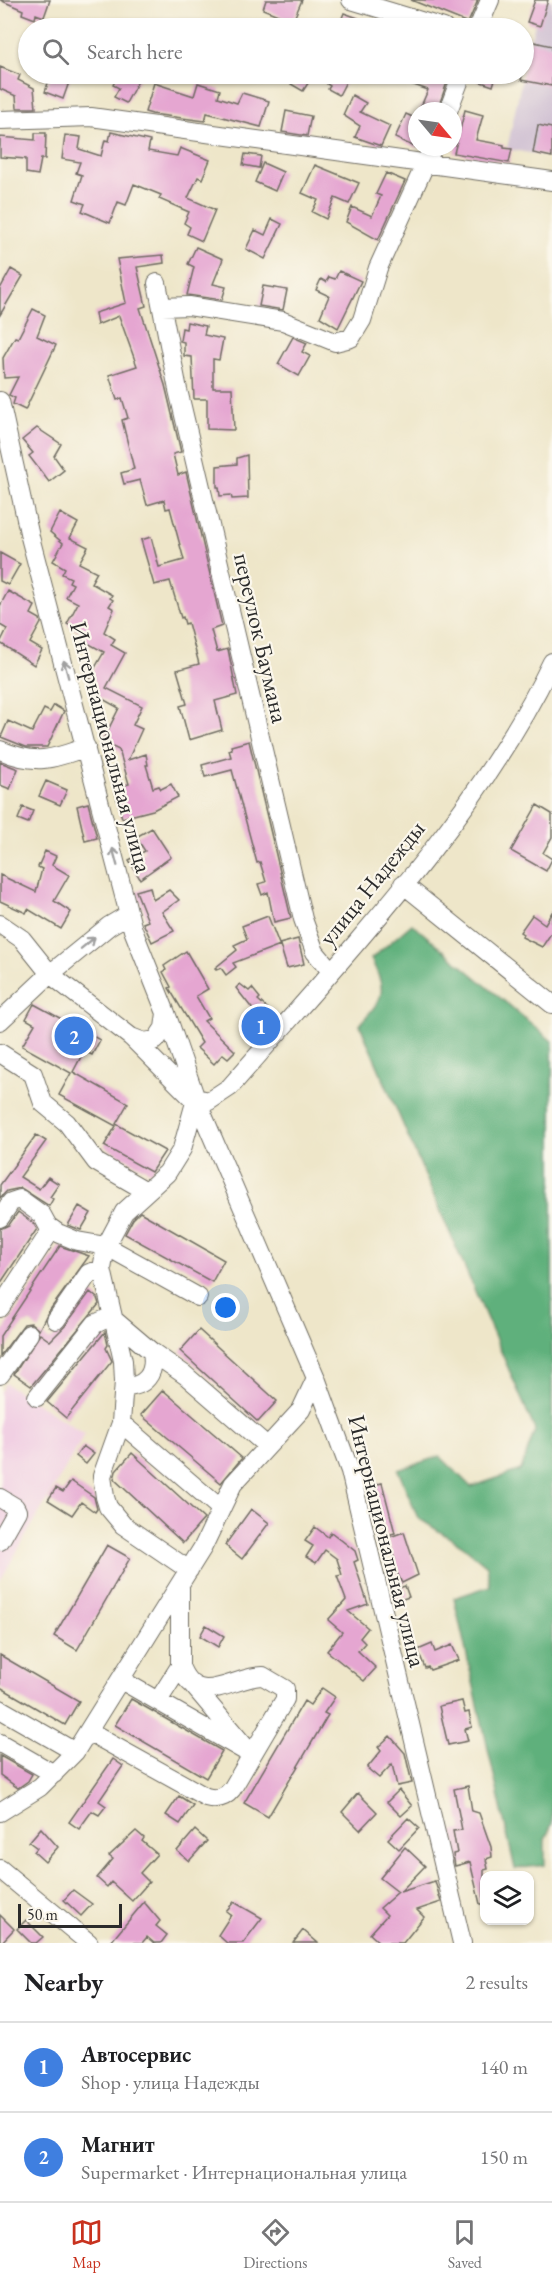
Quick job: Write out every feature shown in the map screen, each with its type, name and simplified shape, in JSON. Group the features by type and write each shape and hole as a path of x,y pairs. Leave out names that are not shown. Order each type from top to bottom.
{"street":[{"path":"351,0 411,18"},
{"path":"482,18 490,0"},
{"path":"451,102 458,84"},
{"path":"0,120 91,117 408,153"},
{"path":"162,308 189,306 283,321 330,340 346,341 359,328 386,249 429,156"},
{"path":"434,156 552,181"},
{"name":"переулок Баумана","path":"158,283 178,390 303,919 315,952 331,971"},
{"name":"Интернациональная улица","path":"0,401 30,537 129,914 196,1099 316,1378 350,1471 462,1943"},
{"name":"улица Надежды","path":"196,1099 209,1101 230,1088 403,884 545,694 552,662"},
{"path":"0,750 23,758 44,760 86,747"},
{"path":"403,884 552,1004"},
{"path":"0,1021 50,974 109,926 129,914"},
{"name":"Интернациональная улица","path":"0,924 22,939 50,974 130,1037 178,1086 196,1099"},
{"path":"130,1037 144,1042 156,1040 164,1028 166,1013"},
{"path":"0,1053 33,1074 43,1102 67,1123 96,1162 146,1191"},
{"path":"184,1577 123,1525 108,1507 102,1476 121,1423 124,1387 123,1361 102,1269 106,1246 124,1212 167,1173 182,1149 196,1099"},
{"path":"0,1218 10,1202 20,1199 42,1215 52,1229 77,1241 106,1246 198,1297"},
{"path":"0,1308 52,1229"},
{"path":"56,1320 89,1273 102,1269"},
{"path":"112,1317 152,1352 185,1374 267,1446"},
{"path":"37,1397 95,1324 112,1317"},
{"path":"0,1375 28,1334"},
{"path":"124,1387 142,1384 148,1378 153,1360 152,1352"},
{"path":"0,1812 24,1799 54,1774 75,1752 184,1577 233,1484 301,1410 316,1378"},
{"path":"121,1423 221,1509"},
{"path":"0,1498 15,1507 17,1511 0,1541"},
{"path":"184,1577 180,1666 183,1675 252,1755"},
{"path":"158,1701 180,1666"},
{"path":"89,1732 214,1799 227,1795 285,1699 285,1689 262,1676 211,1690 192,1683"},
{"path":"121,1680 252,1755"},
{"path":"0,1709 75,1752"},
{"path":"0,1743 54,1774"},
{"path":"0,1869 89,1943"}],"shaded area":[{"path":"542,0 552,0 552,157 507,149 521,84 534,84 534,27"},
{"path":"5,1383 85,1434 0,1581 0,1392"}],"green space":[{"path":"412,924 552,1041 552,1824 545,1839 545,1865 515,1869 454,1598 490,1586 487,1566 463,1546 418,1518 398,1470 440,1456 471,1487 521,1470 535,1430 360,1025 381,994 380,980 371,959"}],"building":[{"path":"0,0 50,0 44,17 36,14 35,18 32,18 22,14 23,10"},
{"path":"266,0 302,0 294,18 286,18 263,9"},
{"path":"411,0 478,0 470,18 456,18"},
{"path":"535,0 548,0 540,26 534,24 534,18 528,18"},
{"path":"344,13 358,18 342,18"},
{"path":"534,42 552,46 552,86 534,83"},
{"path":"0,67 18,74 18,84 26,84 34,88 36,108 17,108 16,96 0,89"},
{"path":"48,84 68,84 63,99 45,92"},
{"path":"136,84 126,103 114,97 119,88 113,85"},
{"path":"154,84 194,96 198,84 201,84 220,90 218,97 237,103 242,93 269,101 261,127 207,113 205,121 145,112"},
{"path":"291,84 307,84 303,91"},
{"path":"327,84 345,84 339,95 328,89 330,86"},
{"path":"411,84 446,84 440,102 423,102 428,90"},
{"path":"352,95 366,103 360,112 390,126 381,146 355,137 360,126 343,115"},
{"path":"465,110 483,115 476,140 504,145 504,148 512,149 509,163 462,154 462,122"},
{"path":"286,111 311,116 307,136 282,132"},
{"path":"406,114 408,115 408,144 395,138"},
{"path":"538,125 552,128 552,157 533,153"},
{"path":"111,132 150,141 148,151 177,156 180,148 210,160 202,179 198,177 188,198 215,210 202,241 187,234 190,227 184,223 189,212 159,199 161,195 134,184 126,205 118,202 110,223 82,211 85,204 74,200 82,175 76,173 80,162 62,159 65,135 81,137 79,149 101,156 105,140 109,141"},
{"path":"35,133 46,133 45,159 41,159 38,175 26,173 26,159 0,157 0,137 35,140"},
{"path":"245,154 261,156 259,168 243,165"},
{"path":"263,163 283,172 275,191 255,182"},
{"path":"315,165 359,183 349,204 335,198 326,219 312,212 318,200 302,193"},
{"path":"386,173 405,181 378,240 346,222 352,207 372,216 381,196 376,194"},
{"path":"272,219 282,224 265,259 246,249 255,230 265,235"},
{"path":"196,247 223,259 213,284 226,287 222,300 187,295 194,267 188,264"},
{"path":"163,255 164,263 137,267 146,306 140,308 165,385 181,452 173,454 178,475 186,472 222,626 211,630 217,652 228,649 237,695 215,701 222,730 189,740 180,706 187,704 177,670 199,664 188,623 185,624 183,617 181,618 170,581 154,585 141,540 151,537 159,567 184,560 170,508 166,509 164,500 147,505 140,480 124,484 121,473 134,469 122,420 128,418 122,398 117,400 109,375 137,366 119,316 97,325 95,313 126,303 117,259"},
{"path":"11,269 23,276 0,315 0,289"},
{"path":"339,271 361,281 338,328 320,317 329,296 316,290 321,279 326,282 329,277 335,279"},
{"path":"263,286 287,290 283,310 259,306"},
{"path":"33,309 45,315 37,336 56,345 25,410 13,404 15,398 9,395 18,377 4,378 3,358 15,337 18,338"},
{"path":"187,322 206,326 204,335 223,339 219,360 213,359 213,388 232,388 234,430 207,429 207,399 194,399 192,357 184,356 184,342 180,341 182,328 186,329"},
{"path":"293,337 307,343 302,352 310,356 299,376 278,364"},
{"path":"37,428 61,444 54,456 64,470 49,482 29,456 33,453 22,440"},
{"path":"247,455 248,498 232,499 231,495 220,496 219,487 217,487 217,466 237,464 237,458"},
{"path":"60,513 78,523 70,538 88,547 79,563 97,572 91,583 112,595 110,598 113,600 109,606 114,609 104,632 115,639 111,645 125,653 106,688 142,706 133,725 142,729 128,760 146,754 148,765 146,765 153,788 159,786 161,789 171,784 178,797 153,810 122,818 114,788 129,784 119,750 102,742 119,708 90,692 96,682 89,678 104,652 82,640 84,634 67,624 78,603 66,597 73,584 69,582 71,578 62,574 65,568 53,561 63,543 50,532"},
{"path":"0,553 20,564 8,585 0,581"},
{"path":"8,591 35,606 31,614 40,619 41,623 30,643 42,650 34,665 0,643 7,629 0,625 0,606"},
{"path":"54,705 64,711 47,747 26,747 1,737 8,721 32,732 44,709 50,712"},
{"path":"249,741 291,918 274,922 268,892 262,895 258,884 266,882 260,862 257,863 232,770 205,777 202,765 231,757 229,750 232,749 231,746"},
{"path":"0,762 18,769 10,789 0,785"},
{"path":"46,781 67,790 60,805 39,796"},
{"path":"88,803 97,838 85,841 77,806"},
{"path":"537,805 552,814 552,837 543,853 552,859 546,871 511,851"},
{"path":"23,807 33,811 28,823 18,819"},
{"path":"152,828 171,857 140,879 129,860 145,851 136,837"},
{"path":"45,851 56,856 52,865 69,875 54,901 71,912 61,929 28,909 26,913 0,901 0,875 36,892 42,869 38,867"},
{"path":"150,887 153,900 169,890 179,900 162,912 174,931 152,942 143,923 148,921 136,891"},
{"path":"552,912 552,932 542,947 522,937 523,934 520,932 532,915 545,924"},
{"path":"268,916 279,944 298,939 304,964 287,968 280,945 233,963 236,967 226,975 221,968 216,970 215,968 237,950 234,945 247,939 242,926"},
{"path":"186,951 208,989 196,996 209,1018 204,1021 235,1051 228,1058 223,1054 214,1064 197,1048 202,1043 169,988 171,987 163,972 166,970 164,966"},
{"path":"240,984 249,991 252,988 260,998 258,1000 276,1016 257,1037 242,1023 254,1011 236,988"},
{"path":"34,1004 100,1040 92,1055 84,1051 73,1072 128,1103 116,1124 165,1151 151,1172 104,1146 116,1126 59,1095 71,1073 22,1046 35,1024 26,1019"},
{"path":"36,1135 46,1141 20,1177 39,1189 48,1177 59,1184 50,1197 53,1199 49,1206 21,1188 7,1191 0,1198 0,1185"},
{"path":"79,1206 91,1213 81,1230 68,1225"},
{"path":"18,1212 33,1223 37,1229 0,1284 0,1229 9,1225"},
{"path":"140,1212 224,1260 212,1282 125,1234 133,1219"},
{"path":"60,1246 89,1256 47,1314 39,1330 31,1323 24,1324 0,1356 0,1336"},
{"path":"90,1292 97,1298 99,1304 31,1386 14,1374 40,1334 50,1341 65,1326"},
{"path":"199,1330 277,1401 258,1422 180,1351"},
{"path":"105,1332 108,1345 106,1348 112,1361 66,1418 47,1402"},
{"path":"163,1390 242,1458 221,1483 141,1415"},
{"path":"83,1446 94,1454 86,1464 76,1456"},
{"path":"132,1453 204,1519 183,1543 114,1479 116,1471"},
{"path":"71,1481 94,1497 97,1509 95,1512 81,1502 72,1515 48,1500 56,1488 63,1492"},
{"path":"382,1483 395,1533 387,1535 370,1486"},
{"path":"251,1509 269,1523 242,1559 225,1545"},
{"path":"315,1527 328,1537 331,1532 355,1551 358,1560 354,1562 368,1604 348,1611 368,1628 360,1638 365,1643 358,1651 376,1668 364,1681 327,1651 342,1632 328,1620 346,1600 337,1576 342,1575 337,1559 325,1550 316,1563 306,1557 313,1546 305,1541"},
{"path":"404,1532 418,1575 402,1583 392,1562 395,1560 387,1538"},
{"path":"107,1545 130,1558 77,1650 54,1636"},
{"path":"405,1586 409,1597 393,1602 390,1591"},
{"path":"206,1625 224,1636 218,1647 200,1636"},
{"path":"432,1644 435,1652 452,1645 459,1660 430,1670 428,1667 425,1668 418,1650"},
{"path":"0,1655 79,1701 65,1725 0,1687"},
{"path":"322,1688 335,1697 324,1713 328,1715 268,1817 244,1803 304,1701 310,1705"},
{"path":"131,1699 222,1751 206,1778 115,1725"},
{"path":"462,1701 465,1713 469,1712 472,1727 465,1729 468,1741 448,1745 439,1706"},
{"path":"390,1736 405,1753 412,1783 397,1786 392,1764 379,1778 367,1768 381,1751 378,1747"},
{"path":"0,1756 32,1774 28,1781 18,1788 0,1775"},
{"path":"113,1759 123,1766 99,1801 106,1806 99,1815 92,1811 79,1829 69,1822"},
{"path":"468,1786 472,1811 479,1813 491,1847 492,1857 486,1859 488,1869 480,1871 480,1904 470,1862 455,1866 453,1854 457,1853 453,1831 462,1830 454,1789"},
{"path":"399,1790 412,1806 401,1816 387,1802"},
{"path":"358,1793 377,1812 360,1830 342,1812"},
{"path":"179,1796 193,1805 180,1824 166,1815"},
{"path":"408,1818 419,1828 399,1849 388,1839"},
{"path":"41,1828 58,1847 45,1862 34,1852 37,1848 29,1842"},
{"path":"195,1830 207,1841 189,1861 177,1851"},
{"path":"136,1831 144,1838 142,1841 157,1854 140,1873 149,1882 132,1901 111,1882 107,1887 97,1878 113,1859 109,1856"},
{"path":"405,1847 425,1866 400,1892 435,1881 441,1902 417,1910 424,1917 403,1943 380,1943 370,1934 387,1915 380,1908 398,1892 380,1878"},
{"path":"73,1890 92,1904 81,1916 64,1900"},
{"path":"144,1902 160,1921 156,1926 167,1935 161,1943 154,1943 147,1937 142,1943 110,1943"},
{"path":"234,1902 262,1918 243,1943 227,1943 218,1935 231,1915 226,1911"},
{"path":"0,1915 14,1929 1,1943 0,1943"},
{"path":"26,1920 43,1937 36,1943 31,1943 17,1929"},
{"path":"303,1930 318,1943 293,1943"}],"place":[{"name":"Автосервис","path":"261,1026"},
{"name":"Магнит","path":"74,1036"}]}
